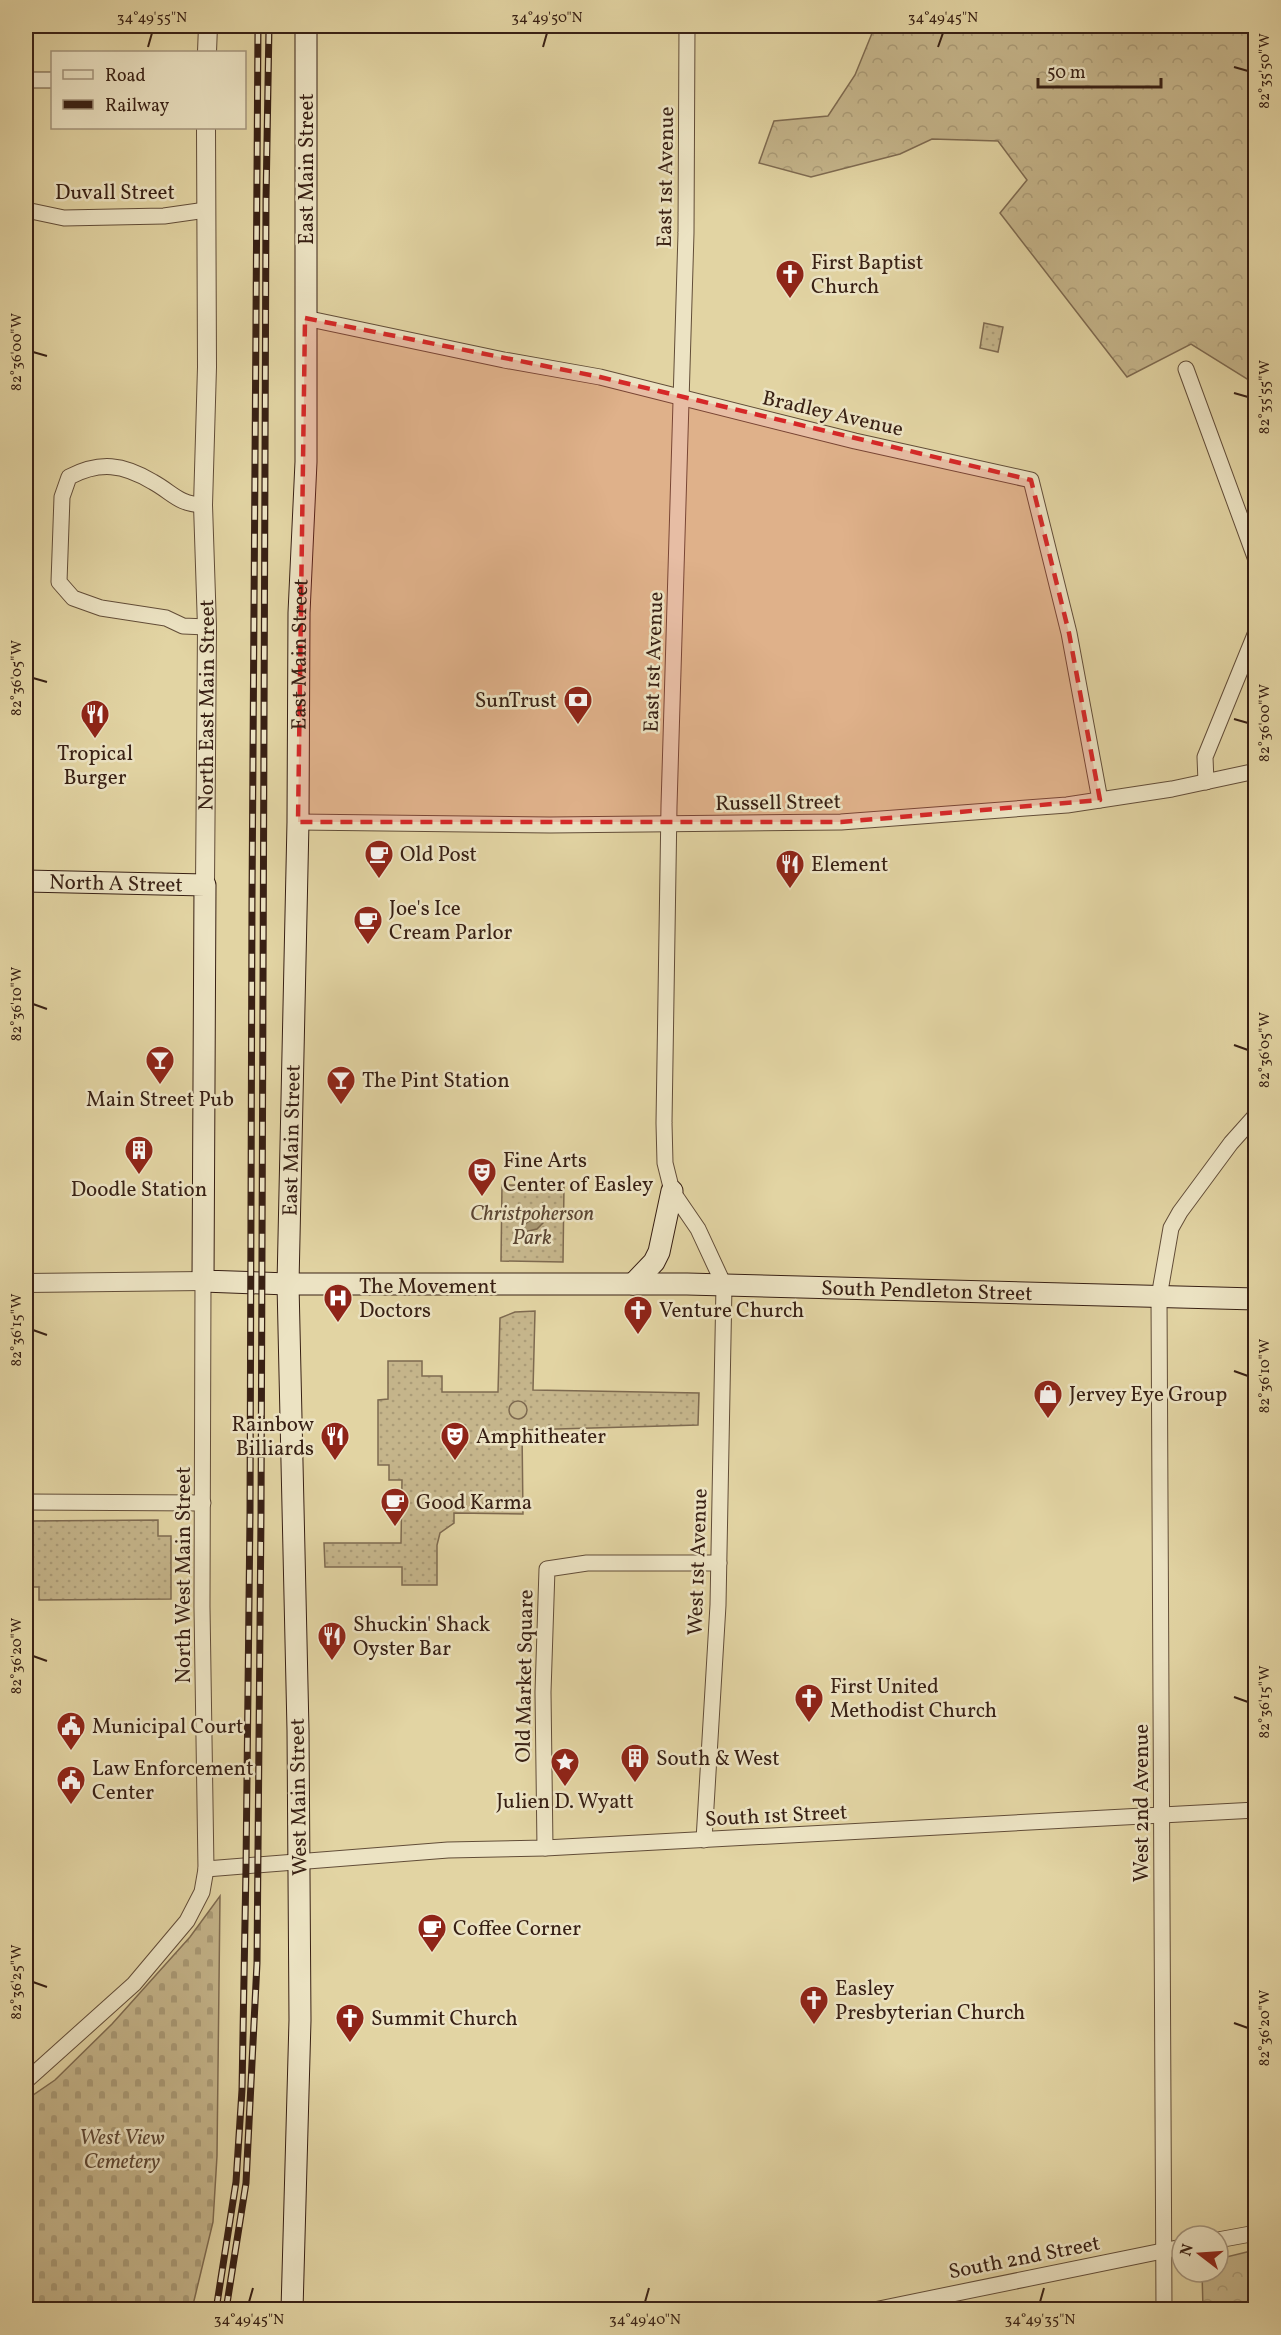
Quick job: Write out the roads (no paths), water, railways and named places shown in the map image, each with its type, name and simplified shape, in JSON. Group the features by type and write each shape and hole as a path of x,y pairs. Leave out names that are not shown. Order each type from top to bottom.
{"main road":[{"name":"East Main Street","path":"288,1284 300,613 306,462 306,26"},
{"name":"North A Street","path":"26,881 205,885"},
{"name":"North East Main Street","path":"203,1281 205,885"},
{"path":"633,1284 654,1262 659,1252 672,1191"},
{"name":"South Pendleton Street","path":"203,1281 288,1284 724,1285 1256,1299"},
{"name":"West Main Street","path":"288,1284 300,2020 292,2310"}],"street":[{"path":"207,51 208,26"},
{"name":"East 1st Avenue","path":"687,26 686,233 669,824 664,1123 666,1163 672,1191 698,1229 724,1285"},
{"path":"26,80 51,80"},
{"name":"North East Main Street","path":"205,885 207,627 203,505 207,367 206,129"},
{"name":"Duvall Street","path":"26,210 64,218 164,216 206,210"},
{"name":"Bradley Avenue","path":"305,318 504,360 600,377 826,434 1031,480 1069,633 1100,800"},
{"path":"1186,369 1256,560"},
{"path":"203,505 187,505 152,481 117,466 88,467 69,477 62,497 59,582 73,598 101,608 166,618 183,626 207,627"},
{"path":"1206,782 1205,757 1256,632"},
{"name":"Russell Street","path":"298,822 391,824 842,822 1067,805 1206,782 1256,771"},
{"name":"West 2nd Avenue","path":"1164,2310 1159,1296 1171,1228 1180,1212 1231,1143 1256,1115"},
{"path":"26,1283 203,1281"},
{"name":"North West Main Street","path":"26,2081 139,1978 187,1921 202,1892 206,1869 202,1503 203,1281"},
{"name":"West 1st Avenue","path":"704,1840 718,1617 724,1285"},
{"path":"26,1502 202,1503"},
{"name":"Old Market Square","path":"545,1848 543,1692 547,1569 586,1563 719,1563"},
{"name":"South 1st Street","path":"206,1869 436,1851 545,1848 1256,1810"},
{"path":"1230,2238 1256,2233"},
{"name":"South 2nd Street","path":"874,2310 1170,2250"}],"water":[{"path":"539,1218 543,1223 537,1229 524,1232 524,1225 532,1219"}],"railway":[{"path":"216,2310 236,2182 242,2090 250,1514 258,26"},
{"path":"226,2310 246,2183 257,1963 266,200 269,26"}],"place":[{"name":"First Baptist Church","path":"790,300"},
{"name":"SunTrust","path":"578,726"},
{"name":"Tropical Burger","path":"95,740"},
{"name":"Old Post","path":"379,880"},
{"name":"Element","path":"790,890"},
{"name":"Joe's Ice Cream Parlor","path":"368,946"},
{"name":"Main Street Pub","path":"160,1086"},
{"name":"The Pint Station","path":"341,1106"},
{"name":"Doodle Station","path":"139,1176"},
{"name":"Fine Arts Center of Easley","path":"482,1198"},
{"name":"The Movement Doctors","path":"338,1324"},
{"name":"Venture Church","path":"638,1336"},
{"name":"Jervey Eye Group","path":"1048,1420"},
{"name":"Rainbow Billiards","path":"335,1462"},
{"name":"Amphitheater","path":"455,1462"},
{"name":"Good Karma","path":"395,1528"},
{"name":"Shuckin' Shack Oyster Bar","path":"332,1662"},
{"name":"First United Methodist Church","path":"809,1724"},
{"name":"Municipal Court","path":"71,1752"},
{"name":"South & West","path":"635,1784"},
{"name":"Julien D. Wyatt","path":"565,1788"},
{"name":"Law Enforcement Center","path":"71,1806"},
{"name":"Coffee Corner","path":"432,1954"},
{"name":"Easley Presbyterian Church","path":"814,2026"},
{"name":"Summit Church","path":"350,2044"}],"park label":[{"name":"Christpoherson Park","path":"532,1225"},
{"name":"West View Cemetery","path":"122,2149"}]}
